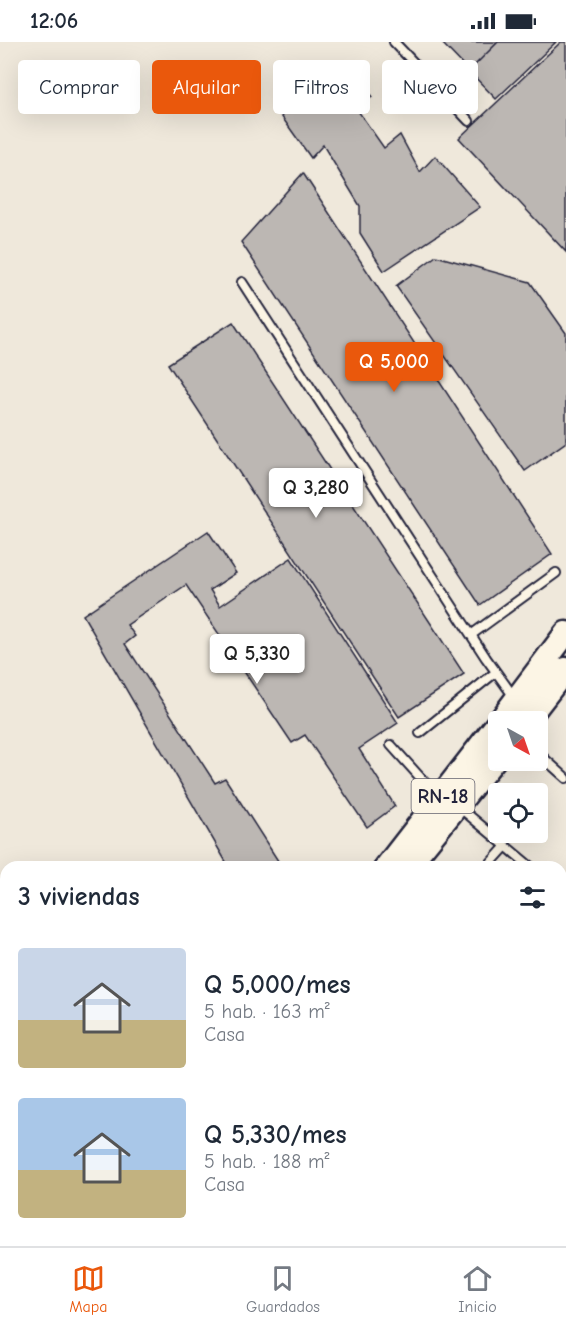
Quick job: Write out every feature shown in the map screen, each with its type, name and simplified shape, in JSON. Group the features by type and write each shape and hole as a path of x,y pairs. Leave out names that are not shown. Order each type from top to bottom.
{"main road":[{"name":"RN-18","path":"508,711 566,633"},
{"path":"534,711 566,669"},
{"name":"RN-18","path":"411,861 488,740"},
{"name":"RN-18","path":"392,861 488,765"}],"lane":[{"path":"397,43 469,121"},
{"path":"242,282 471,635 516,700"},
{"path":"471,635 556,573"},
{"path":"420,733 496,672"},
{"path":"391,745 449,802 524,861"},
{"path":"548,762 566,778"},
{"path":"492,861 506,846"}],"building":[{"path":"441,42 498,42 478,62 478,60 458,60"},
{"path":"498,42 556,42 496,99 478,80 478,62"},
{"path":"561,42 566,42 566,252 459,138"},
{"path":"280,114 360,114 384,148 400,135 420,172 435,156 480,207 384,271 360,233 360,206 323,145 311,158"},
{"path":"303,173 552,554 480,605 241,242"},
{"path":"436,256 530,282 566,333 566,442 525,471 396,286"},
{"path":"233,322 464,674 399,717 168,364"},
{"path":"208,531 236,573 210,590 220,606 291,558 398,723 359,749 395,806 367,827 305,735 292,743 186,585 127,625 135,636 125,644 215,783 225,778 278,861 226,861 83,615"}]}
